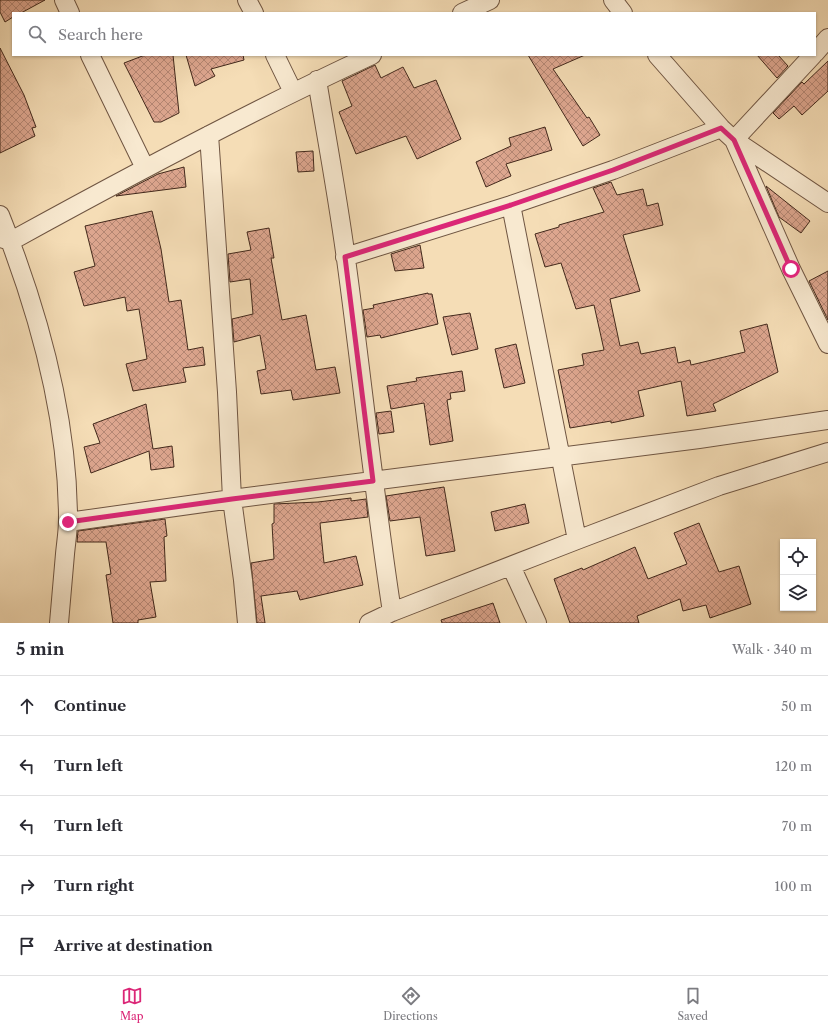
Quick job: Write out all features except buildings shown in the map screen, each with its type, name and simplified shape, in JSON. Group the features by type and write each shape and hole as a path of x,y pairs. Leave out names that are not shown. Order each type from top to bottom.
{"street":[{"path":"64,0 70,12"},
{"path":"247,0 253,12"},
{"path":"464,12 490,0"},
{"path":"612,0 622,12"},
{"path":"816,52 828,38"},
{"path":"90,56 145,168"},
{"path":"275,56 293,92"},
{"path":"5,240 293,92 370,56"},
{"path":"658,56 728,134 828,203"},
{"path":"345,257 511,205 613,170 728,134 812,56"},
{"path":"317,80 345,257 373,481 392,612"},
{"path":"728,134 828,344"},
{"path":"209,135 227,392 232,499 247,623"},
{"path":"511,205 577,540"},
{"path":"0,215 5,240 37,321 56,402 66,465 68,522 59,623"},
{"path":"68,522 232,499 699,439 828,420"},
{"path":"369,623 392,612 719,486 827,455"},
{"path":"511,566 537,623"}],"route":[{"path":"68,522 373,481 345,257 511,205 613,170 721,128 734,140 791,269"}]}
